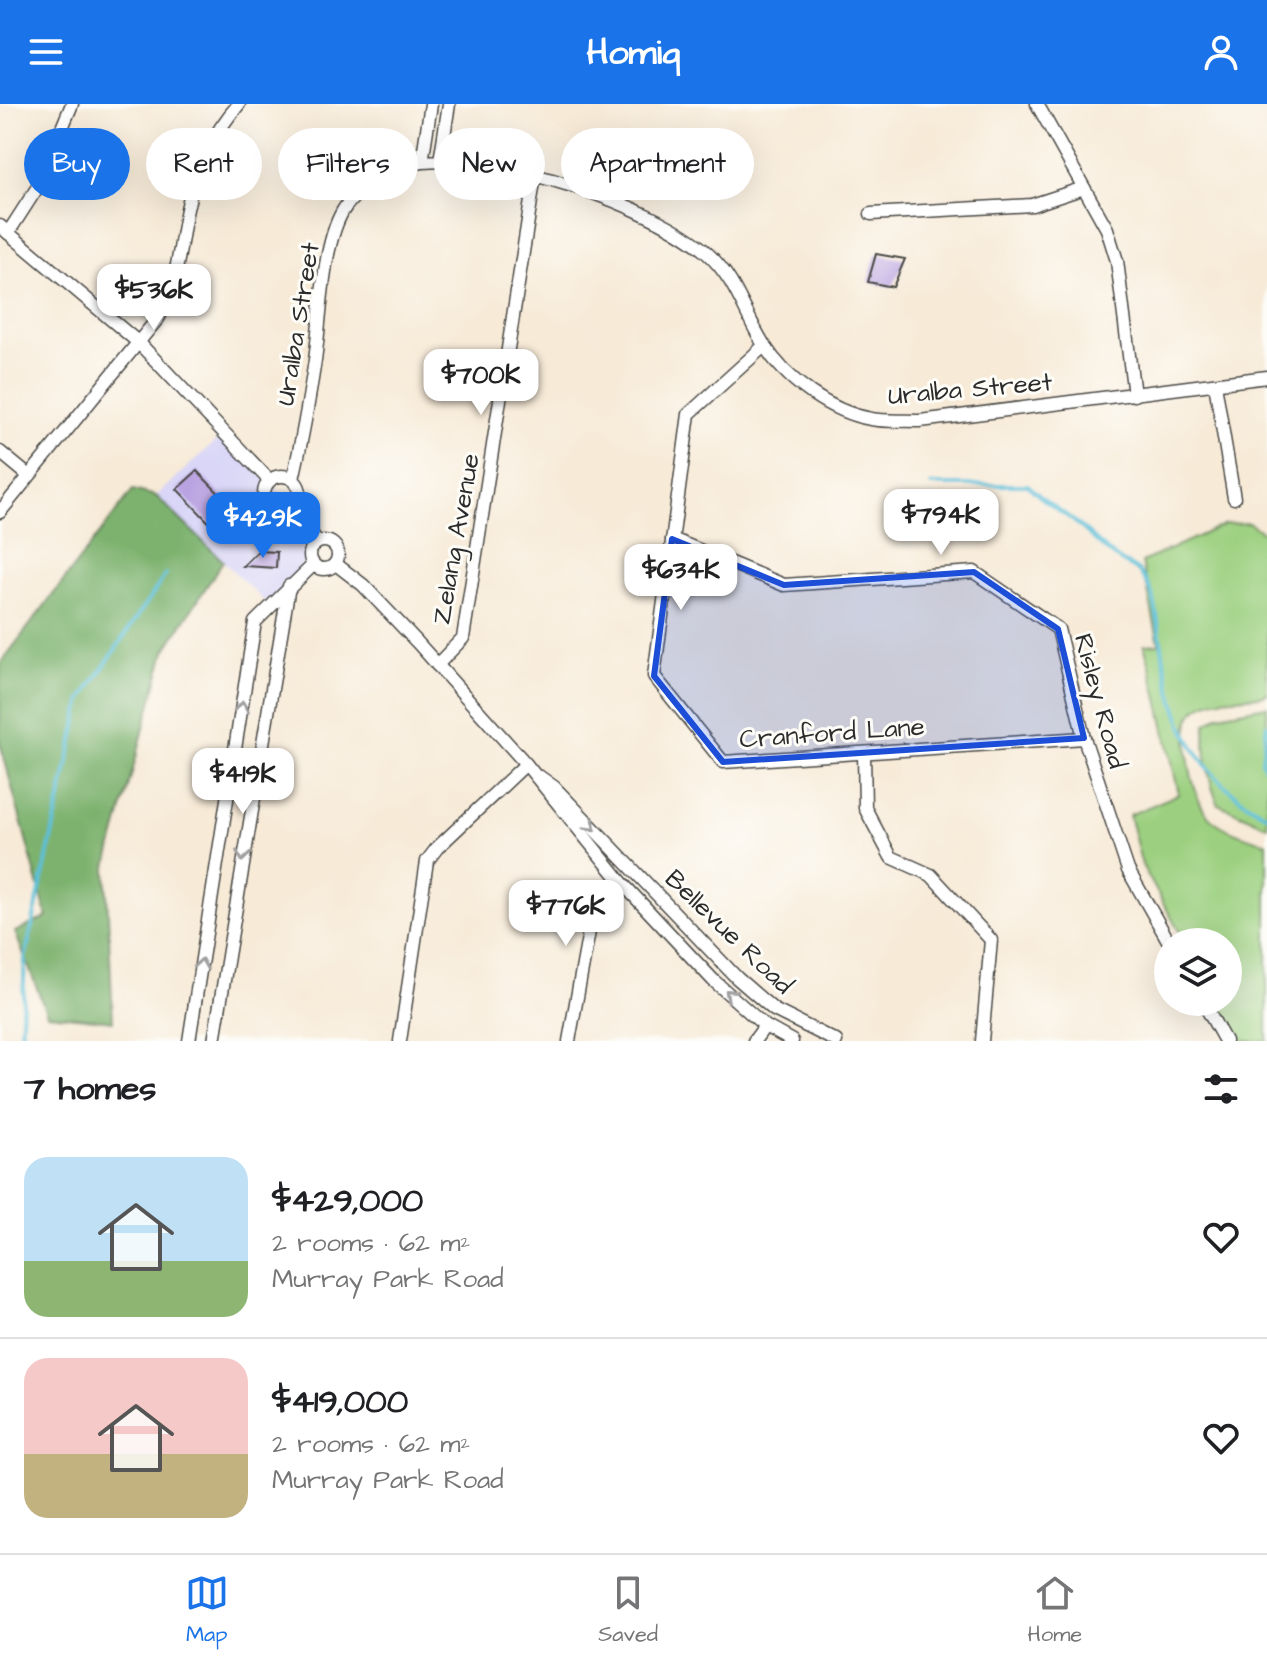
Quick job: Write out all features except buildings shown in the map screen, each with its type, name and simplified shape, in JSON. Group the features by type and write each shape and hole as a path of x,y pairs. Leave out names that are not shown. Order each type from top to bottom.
{"street":[{"path":"72,104 37,188 4,230 139,343 269,480"},
{"path":"0,512 159,317 176,282 187,209 201,165 239,104"},
{"path":"422,162 431,104"},
{"path":"445,128 449,104"},
{"path":"1037,104 1107,229 1117,261 1134,395"},
{"name":"Uralba Street","path":"293,479 308,409 332,239 346,206 382,174 434,161"},
{"name":"Uralba Street","path":"545,178 678,229 731,277 764,346 789,374 825,403 870,419 920,421 1267,377"},
{"path":"871,214 1032,205 1084,188"},
{"name":"Zelang Avenue","path":"437,665 463,638 531,200"},
{"name":"Cranford Lane","path":"764,346 689,414 654,676 723,762 1084,738"},
{"path":"1215,384 1234,498"},
{"path":"0,452 29,476"},
{"path":"281,475 293,479 300,496 295,507 283,512 266,504 263,491 269,480 281,475"},
{"path":"295,507 317,542"},
{"name":"Risley Road","path":"672,539 784,585 974,572 1058,629 1084,738 1128,870 1161,928"},
{"path":"317,542 332,543 338,554 337,565 323,569 313,565 309,553 317,542"},
{"path":"189,1041 255,622 313,565"},
{"name":"Bellevue Road","path":"337,565 363,585 437,665 530,768 573,827 713,980 765,1026 792,1041"},
{"path":"214,1041 289,586"},
{"path":"864,754 865,808 891,857 931,875 991,940 982,1041"},
{"path":"400,1041 427,861 437,848 530,768"},
{"name":"Bellevue Road","path":"530,768 554,787 737,978 774,1010 836,1041"},
{"path":"231,775 255,780"},
{"path":"569,1041 592,915 623,884"},
{"path":"1211,1016 1225,1041"},
{"path":"754,1041 765,1026"}],"highlighted area":[{"path":"672,539 784,585 974,572 1058,629 1084,738 723,762 654,676"}],"shaded area":[{"path":"221,436 295,507 314,544 309,553 310,560 270,607 156,496"}],"green space":[{"path":"133,490 156,496 223,561 165,651 106,869 113,1021 47,1014 15,932 47,917 0,743 0,664"},
{"path":"1249,523 1267,535 1267,694 1220,699 1203,705 1190,720 1187,746 1192,778 1206,813 1226,828 1267,843 1267,1041 1241,1041 1227,1016 1242,1016 1242,928 1177,928 1142,865 1129,815 1179,794 1144,645 1159,644 1142,562 1225,524"},
{"path":"1267,706 1267,826 1218,804 1209,775 1205,744 1206,724 1219,715"}],"waterway":[{"path":"931,485 1028,485 1112,555 1139,572 1152,595 1172,695 1191,743 1222,783 1267,815"},
{"path":"21,1041 25,958 82,699 166,574"},
{"path":"1267,725 1262,761 1267,772"}]}
